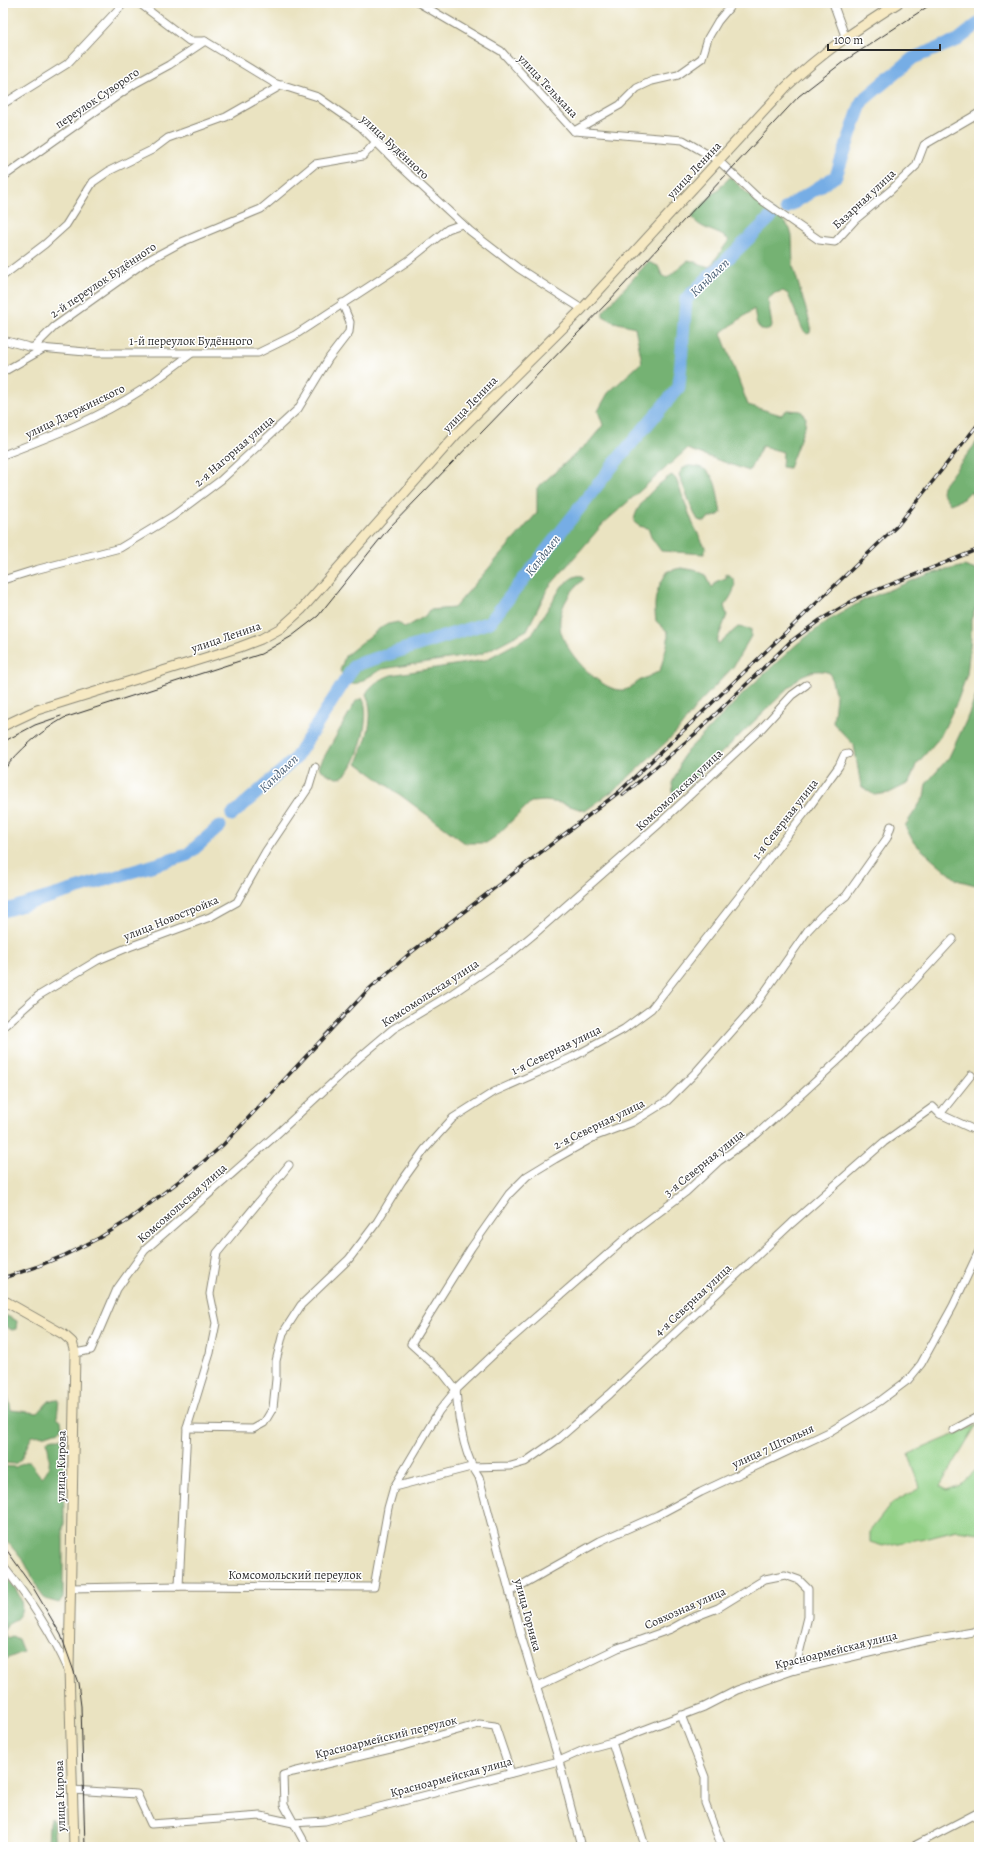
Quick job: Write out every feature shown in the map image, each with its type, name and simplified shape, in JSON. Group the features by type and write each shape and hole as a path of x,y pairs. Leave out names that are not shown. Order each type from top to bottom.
{"main road":[{"name":"улица Ленина","path":"3,726 38,710 240,647 261,639 281,628 302,610 462,428 582,309 786,87 810,63 845,36 898,3"},
{"path":"3,1300 63,1334 72,1342 75,1353"},
{"name":"улица Кирова","path":"74,1847 69,1671 75,1353"}],"street":[{"path":"3,104 67,64 124,3"},
{"name":"улица Будённого","path":"139,3 189,41 205,41 274,83 318,97 361,127 462,224 518,268 582,309"},
{"name":"улица Тельмана","path":"419,3 501,51 574,131 683,140 719,161"},
{"path":"574,131 620,105 637,88 678,75 702,58 708,38 718,21 733,3"},
{"path":"833,3 845,36"},
{"name":"переулок Суворого","path":"3,177 134,84 169,65 205,41"},
{"path":"3,276 46,244 66,225 93,182 109,171 152,150 168,138 226,117 282,85"},
{"name":"Базарная улица","path":"719,161 757,197 819,240 835,242 856,219 891,190 916,166 924,145 979,113"},
{"name":"2-й переулок Будённого","path":"34,347 54,327 145,262 182,242 261,209 316,164 363,156 376,142"},
{"name":"1-й переулок Будённого","path":"3,340 34,347 96,353 258,353 295,335 408,261 448,229 462,224"},
{"name":"2-я Нагорная улица","path":"3,580 120,548 173,516 221,480 298,409 329,358 348,332 350,322 342,303"},
{"path":"3,372 45,348"},
{"name":"улица Дзержинского","path":"3,455 52,436 102,413 139,392 192,353"},
{"name":"Комсомольская улица","path":"75,1353 91,1350 118,1289 144,1250 276,1135 360,1056 393,1029 453,993 510,954 533,935 660,823 762,728 792,695 806,684"},
{"name":"1-я Северная улица","path":"187,1428 253,1429 264,1423 273,1408 276,1361 283,1333 300,1305 349,1259 377,1222 402,1181 425,1149 453,1118 494,1092 573,1056 611,1036 651,1009 807,810 839,766 844,755 848,754"},
{"name":"улица Новостройка","path":"3,1027 38,996 98,960 210,917 237,902 266,851 309,788 315,767"},
{"name":"2-я Северная улица","path":"456,1390 442,1372 411,1344 471,1248 510,1194 527,1176 555,1159 596,1136 633,1122 667,1101 695,1073 757,1003 808,930 824,912 846,896 887,838 891,826"},
{"name":"3-я Северная улица","path":"456,1390 497,1351 634,1231 686,1192 719,1161 757,1134 800,1096 843,1056 859,1037 878,1020 953,939"},
{"path":"971,1075 940,1114 979,1132"},
{"name":"4-я Северная улица","path":"394,1487 471,1466 511,1466 525,1462 558,1439 610,1394 792,1223 884,1142 933,1107 940,1114"},
{"path":"179,1586 187,1428 210,1353 216,1323 210,1294 217,1253 289,1165"},
{"name":"улица 7 Штольня","path":"511,1591 600,1540 658,1515 701,1492 829,1432 880,1401 908,1380 921,1364 953,1306 979,1251"},
{"name":"улица Горняка","path":"456,1390 458,1413 471,1466 479,1477 511,1591 522,1639 560,1760 581,1847"},
{"name":"Комсомольский переулок","path":"70,1588 179,1586 374,1587 388,1508 394,1487 439,1412 456,1390"},
{"path":"953,1430 979,1416"},
{"name":"улица Кирова","path":"3,1566 16,1582 46,1629 62,1655 69,1671"},
{"name":"Совхозная улица","path":"537,1687 618,1648 671,1629 689,1619 718,1608 765,1579 785,1575 798,1580 808,1589 808,1617 795,1670"},
{"name":"Красноармейская улица","path":"72,1790 137,1794 151,1824 261,1816 293,1823 325,1821 560,1760 586,1749 612,1742 704,1707 737,1690 795,1670 925,1640 979,1631"},
{"path":"681,1715 705,1777 705,1803 722,1847"},
{"name":"Красноармейский переулок","path":"293,1823 284,1805 283,1775 403,1746 479,1724 495,1726 511,1773"},
{"path":"612,1742 645,1846"},
{"path":"912,1847 979,1812"},
{"path":"293,1823 306,1847"}],"green space":[{"path":"730,177 748,194 785,222 790,229 792,236 793,266 811,326 810,333 807,334 803,330 788,294 783,291 775,293 768,299 772,326 766,331 762,330 758,326 754,309 721,333 748,405 781,415 787,410 801,411 806,418 805,426 789,468 782,467 783,452 762,446 749,471 687,449 603,524 548,588 527,630 481,654 382,669 358,683 351,684 340,671 345,656 384,625 398,622 405,628 425,616 429,610 454,608 537,513 537,488 590,441 603,425 598,411 608,393 642,362 635,327 614,322 603,316 603,312 648,262 658,266 662,275 667,278 689,260 709,267 712,264 729,240 703,227 695,221 692,216"},
{"path":"979,439 979,513 971,491 963,499 950,504 942,492 943,486"},
{"path":"688,466 698,467 705,470 714,480 721,513 717,516 708,518 705,522 698,520 694,513 679,475 682,469"},
{"path":"672,475 676,479 693,524 706,549 704,554 661,551 651,537 648,528 639,526 634,522 638,509 648,495"},
{"path":"964,566 979,571 979,600 971,620 971,637 967,674 957,702 940,737 916,765 909,783 889,793 874,795 861,786 854,745 833,723 836,697 830,673 818,671 801,676 683,790 673,793 672,783 683,755 750,687 797,644 829,620 864,600 929,574"},
{"path":"681,568 698,571 707,576 712,588 717,581 726,578 726,574 734,580 734,589 724,606 727,615 717,641 718,644 738,627 751,629 751,636 733,667 699,703 676,733 617,788 585,811 561,803 545,801 531,802 495,837 486,843 465,843 357,763 369,729 370,711 366,694 373,685 391,675 485,660 532,634 562,586 577,576 582,576 584,579 574,588 563,606 560,627 562,636 567,646 582,666 602,683 611,688 620,690 629,688 641,680 660,671 668,641 668,632 656,621 656,594 668,571"},
{"path":"979,688 979,886 957,880 914,843 905,826 924,797 926,784 949,757 966,721"},
{"path":"362,698 365,705 366,716 357,755 346,774 339,778 335,777 320,769 319,766 356,701"},
{"path":"3,1314 17,1321 16,1329 12,1330 3,1325"},
{"path":"3,1377 11,1410 38,1413 49,1401 55,1399 59,1400 57,1417 61,1420 62,1426 60,1431 45,1435 32,1436 21,1459 15,1464 3,1463"},
{"path":"977,1425 940,1486 947,1490 960,1485 979,1467 979,1533 957,1530 883,1546 870,1542 870,1531 892,1503 920,1488 909,1454"},
{"path":"54,1438 60,1438 63,1440 63,1597 59,1603 45,1599 25,1563 3,1536 3,1466 16,1467 26,1461 29,1461 38,1474 42,1477 49,1465 47,1441"},
{"path":"3,1574 15,1588 21,1600 22,1606 18,1617 10,1622 3,1632"},
{"path":"3,1632 7,1638 12,1636 18,1639 23,1652 6,1659 3,1663"},
{"path":"51,1818 53,1821 55,1847 48,1847 49,1822"}],"waterway":[{"name":"Кандалеп","path":"786,208 836,176 862,101 913,58 958,40 979,23"},
{"name":"Кандалеп","path":"232,815 295,759 355,665 490,622 614,464 679,387 686,299 771,217"},
{"name":"Кандалеп","path":"3,911 187,855 220,826"}],"tram line":[{"path":"3,771 16,755 47,729 64,718 261,654 292,636 318,616 388,529 608,302 799,96 843,62 933,3"},
{"path":"3,742 35,725 61,716"},
{"path":"3,1545 31,1584 61,1635 78,1683 81,1706 85,1847"}],"railway":[{"path":"3,1278 65,1255 99,1238 127,1221 191,1172 223,1145 368,990 409,954 619,792 898,525 979,423"},
{"path":"623,795 695,734 790,642 820,620 859,597 979,549"}]}
